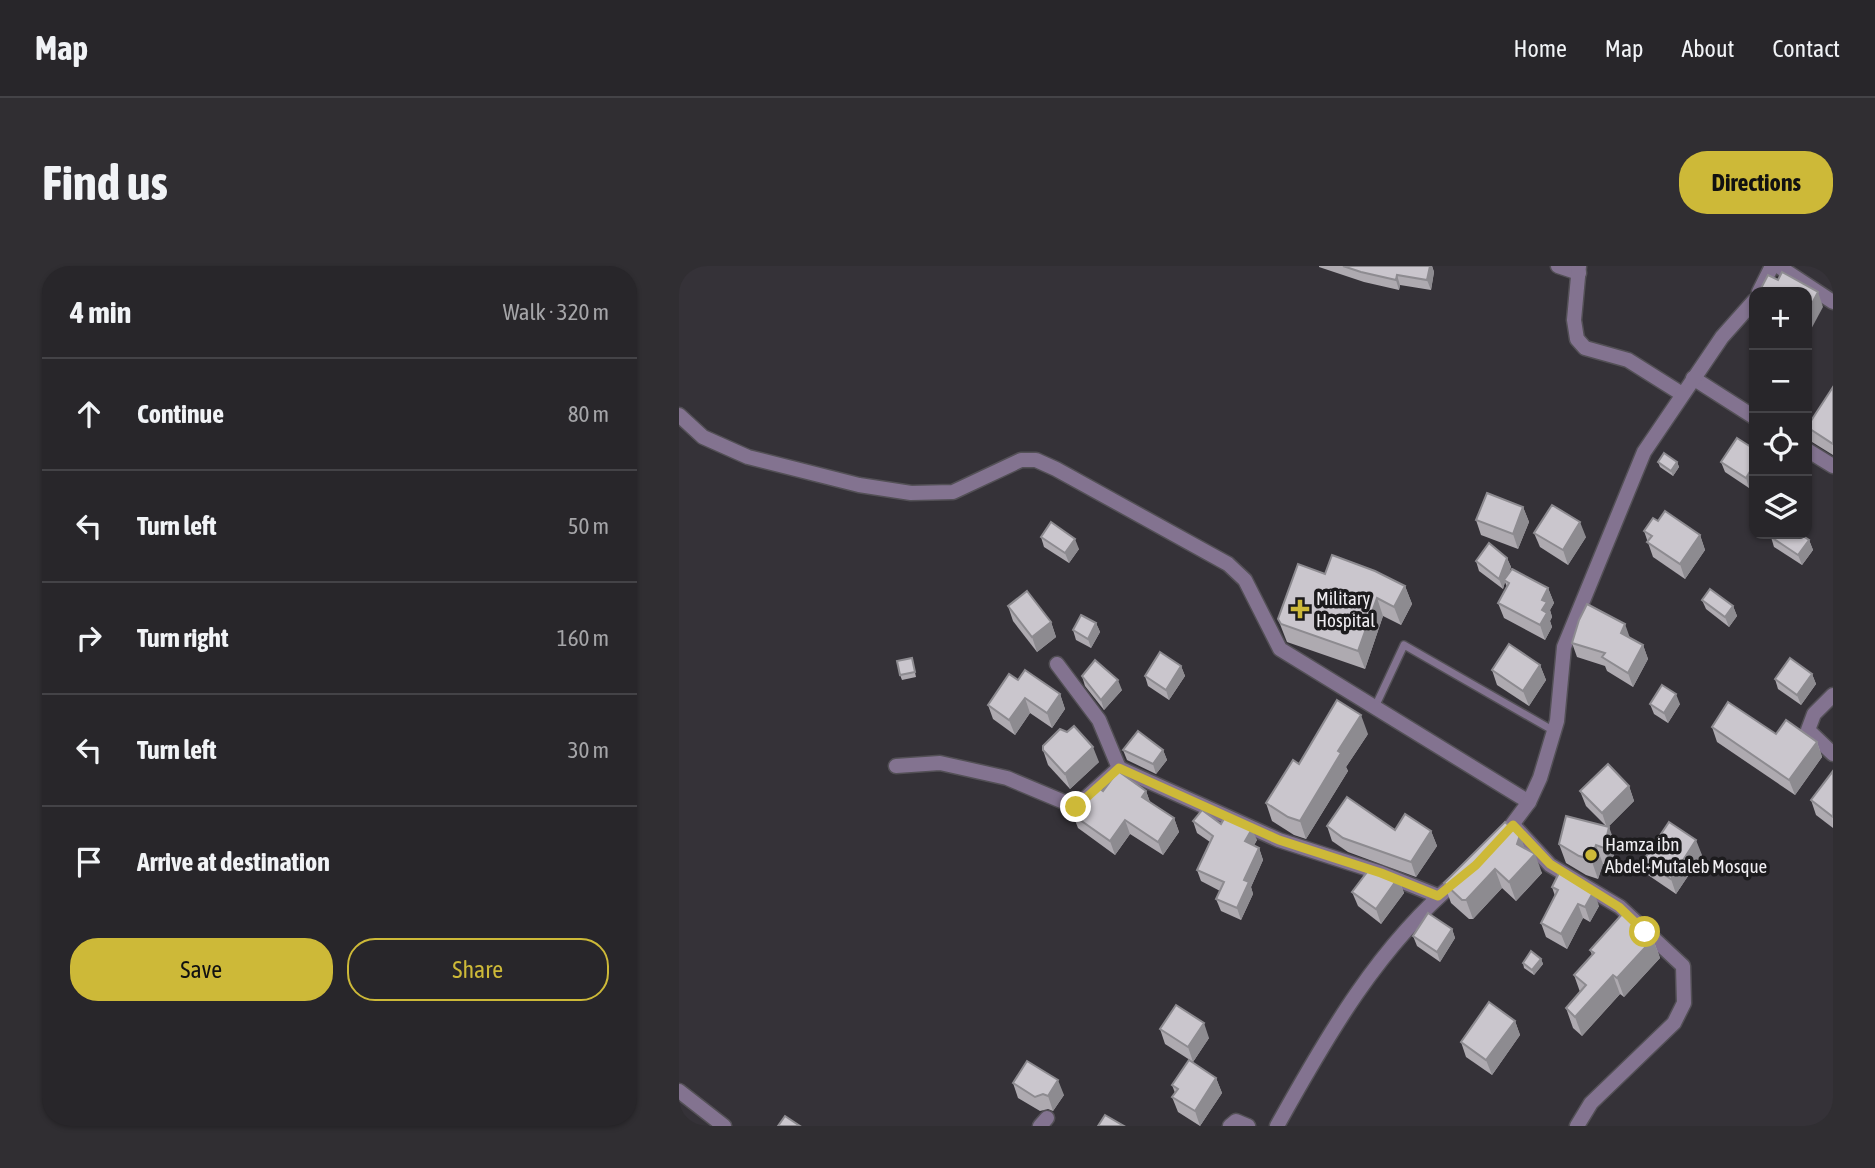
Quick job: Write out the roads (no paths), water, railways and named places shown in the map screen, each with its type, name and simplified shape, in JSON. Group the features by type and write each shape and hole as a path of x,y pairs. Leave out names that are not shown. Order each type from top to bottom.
{"street":[{"path":"1557,266 1579,270 1574,320 1577,339 1585,348 1628,360 1682,394"},
{"path":"1762,287 1772,266"},
{"path":"1778,266 1833,302"},
{"path":"1492,849 1529,802 1540,778 1557,721 1565,647 1644,452 1722,337 1749,307"},
{"path":"1693,378 1749,414"},
{"path":"679,415 703,437 748,457 859,485 911,493 953,492 1021,460 1036,460 1228,564 1245,580 1280,649 1529,802"},
{"path":"1812,453 1833,467"},
{"path":"1057,664 1099,720 1119,768 1279,840 1381,873 1438,896"},
{"path":"1833,695 1814,714 1808,730 1833,754"},
{"path":"895,766 940,763 1007,778 1076,807 1119,768"},
{"path":"1513,825 1550,864 1619,907 1683,966 1684,1003 1674,1023 1591,1104 1577,1126"},
{"path":"1277,1126 1355,995 1391,946 1438,896 1466,873"},
{"path":"679,1091 724,1126"},
{"path":"1230,1126 1235,1121 1248,1126"}],"lane":[{"path":"1375,707 1404,645 1554,731"}],"place":[{"name":"Military Hospital","path":"1300,609"},
{"name":"Hamza ibn Abdel-Mutaleb Mosque","path":"1591,855"}]}
